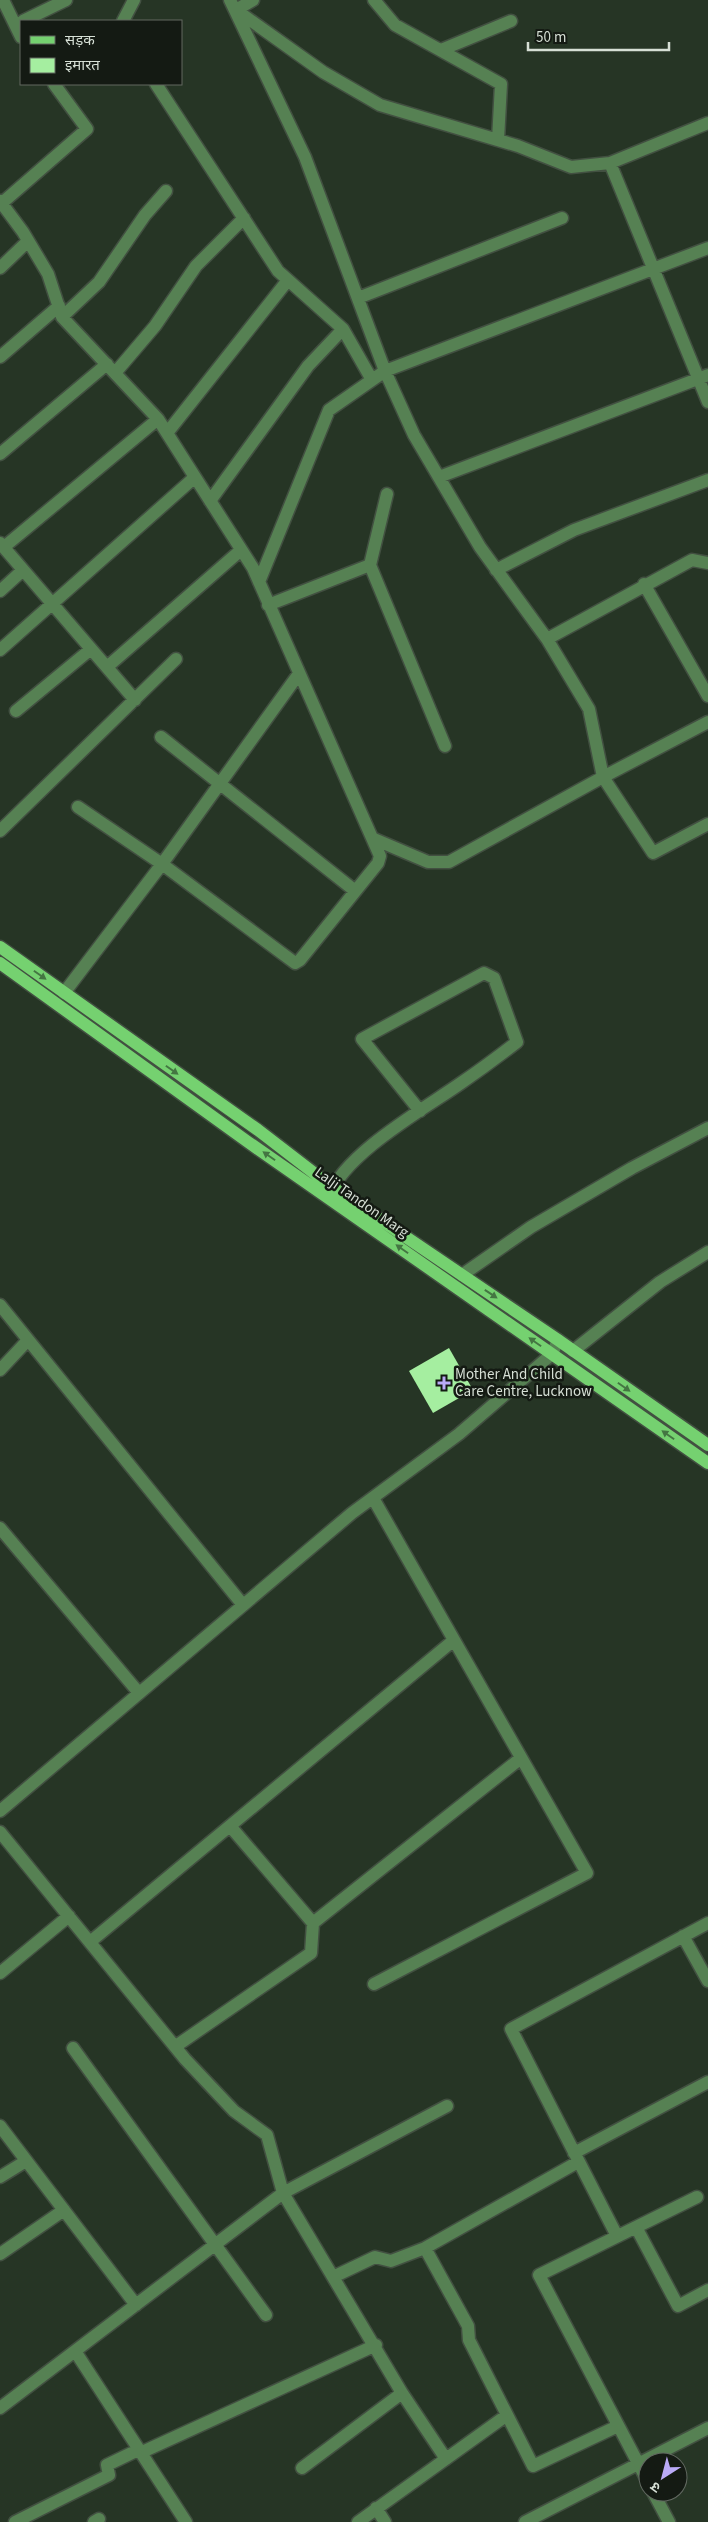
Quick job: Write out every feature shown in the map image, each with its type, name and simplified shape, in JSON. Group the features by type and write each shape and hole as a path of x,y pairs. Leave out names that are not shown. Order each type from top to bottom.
{"main road":[{"name":"Lalji Tandon Marg","path":"0,947 258,1130 330,1192 462,1275 708,1445"},
{"name":"Lalji Tandon Marg","path":"0,964 330,1192 552,1354 708,1463"}],"street":[{"path":"3,0 20,23"},
{"path":"26,20 66,0"},
{"path":"124,20 134,0"},
{"path":"233,5 253,0"},
{"path":"374,0 396,25 501,84 498,140"},
{"path":"233,5 323,72 380,105 498,140 571,166 610,162 708,123"},
{"path":"233,5 304,156 385,371 414,435 480,547 547,639 589,709 603,777 653,853 708,824"},
{"path":"441,50 511,21"},
{"path":"55,85 87,129 1,202 48,274 61,311 111,369 158,419 241,550 259,582 298,675 380,856 378,864 354,890 300,960 295,962 162,864 78,807"},
{"path":"157,85 278,271 343,329 372,380"},
{"path":"610,162 653,268 703,377 708,402"},
{"path":"0,357 99,282 145,216 166,191"},
{"path":"0,454 111,369 155,326 196,266 244,218"},
{"path":"358,298 562,218"},
{"path":"0,268 28,241"},
{"path":"259,582 329,410 385,371 708,248"},
{"path":"167,433 288,280"},
{"path":"210,501 308,366 343,329"},
{"path":"438,477 703,377"},
{"path":"135,700 2,545 158,419"},
{"path":"0,650 195,478"},
{"path":"496,570 574,530 708,480"},
{"path":"387,494 370,565 445,746"},
{"path":"107,667 241,550"},
{"path":"547,639 644,584 692,560 708,563"},
{"path":"268,604 370,565"},
{"path":"0,591 23,570"},
{"path":"644,584 708,696"},
{"path":"16,711 91,649"},
{"path":"0,831 176,659"},
{"path":"64,993 162,864 298,675"},
{"path":"374,840 428,862 449,862 603,777 708,722"},
{"path":"161,737 354,890"},
{"path":"330,1192 363,1152 517,1042 494,978 490,974 484,972 362,1039 420,1111"},
{"path":"462,1275 531,1227 632,1168 708,1128"},
{"path":"573,1351 660,1282 708,1252"},
{"path":"0,1305 243,1605"},
{"path":"0,1370 28,1340"},
{"path":"0,1810 372,1498 459,1434 552,1354 558,1340"},
{"path":"372,1498 587,1873 374,1984"},
{"path":"0,1528 139,1693"},
{"path":"90,1942 454,1640"},
{"path":"176,2046 311,1953 314,1923 521,1758"},
{"path":"230,1826 314,1923"},
{"path":"0,1832 176,2046 234,2111 267,2135 283,2193 332,2277 376,2345 402,2393 446,2459"},
{"path":"0,1973 69,1916"},
{"path":"617,2236 511,2029 708,1923"},
{"path":"683,1936 708,1981"},
{"path":"73,2048 266,2315"},
{"path":"332,2277 375,2257 391,2261 425,2248 576,2157 708,2082"},
{"path":"0,2408 283,2193 447,2106"},
{"path":"0,2126 136,2305"},
{"path":"0,2177 26,2161"},
{"path":"526,2522 539,2519 638,2464 539,2275 697,2197"},
{"path":"0,2254 64,2210"},
{"path":"636,2227 678,2306 708,2290"},
{"path":"425,2248 468,2326 469,2340 533,2466 618,2426"},
{"path":"15,2522 109,2475 107,2465 376,2345"},
{"path":"75,2351 186,2522"},
{"path":"302,2468 402,2393"},
{"path":"358,2522 508,2415"},
{"path":"661,2452 708,2428"},
{"path":"658,2502 669,2522"},
{"path":"376,2508 384,2522"}],"building":[{"path":"449,1348 473,1390 433,1413 409,1371"}],"place":[{"name":"Mother And Child Care Centre, Lucknow","path":"444,1383"}]}
